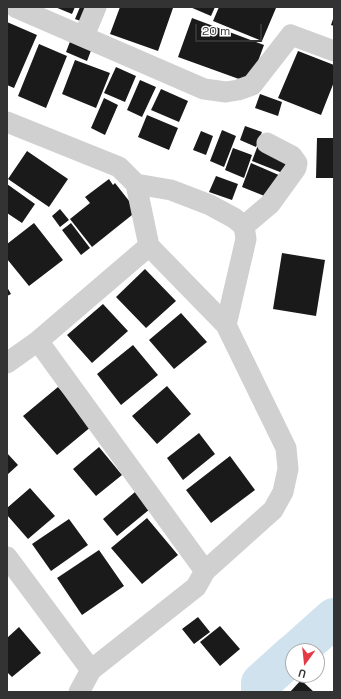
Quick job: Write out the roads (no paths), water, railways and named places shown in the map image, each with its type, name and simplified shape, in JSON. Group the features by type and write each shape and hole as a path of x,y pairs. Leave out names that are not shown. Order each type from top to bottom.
{"street":[{"path":"15,7 204,89 226,92 252,85 291,35 334,51"},
{"path":"84,36 96,7"},
{"path":"7,122 118,167 136,184 171,190 210,205 234,218 244,226 246,239 226,325"},
{"path":"244,226 270,204 296,168 297,163 292,156 267,144"},
{"path":"80,692 91,670 196,587 205,571 272,510 283,492 288,469 286,448 226,325 149,246 136,184"},
{"path":"7,363 38,341 149,246"},
{"path":"38,341 205,571"},
{"path":"7,557 91,670"}],"waterway":[{"path":"306,643 334,618"},
{"path":"261,692 261,683 285,661"}]}
